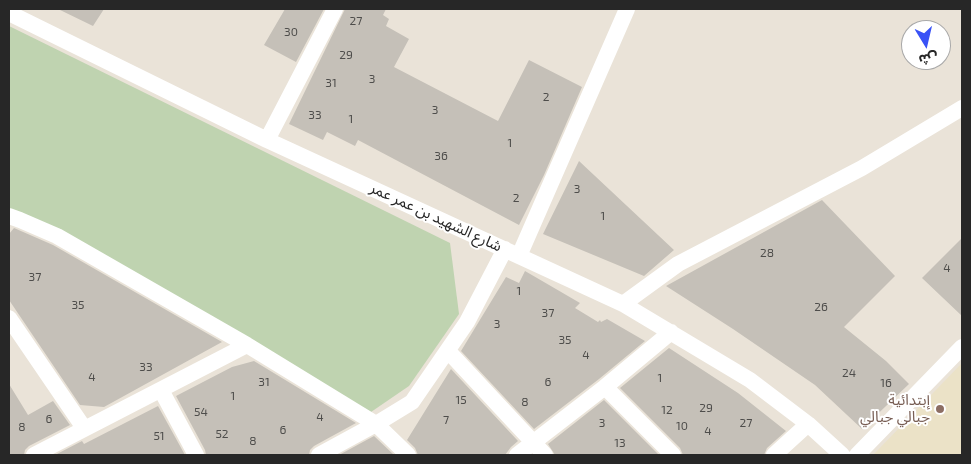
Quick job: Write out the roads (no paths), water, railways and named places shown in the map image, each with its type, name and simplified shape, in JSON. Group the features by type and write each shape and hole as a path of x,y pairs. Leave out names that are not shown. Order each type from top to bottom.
{"street":[{"path":"267,140 335,9"},
{"path":"319,455 412,402 448,351 512,252 627,9"},
{"name":"شارع الشهيد بن عمر عمر","path":"9,13 267,140 623,304 750,380 808,424 842,455"},
{"path":"623,304 678,264 862,168 962,108"},
{"path":"9,216 57,236 248,345 376,424 408,455"},
{"path":"9,318 14,340 84,428"},
{"path":"517,455 605,387 671,332"},
{"path":"34,455 248,345"},
{"path":"857,455 962,347"},
{"path":"448,351 545,455"},
{"path":"605,387 673,455"},
{"path":"161,390 196,455"},
{"path":"774,455 808,424"}],"place":[{"name":"إبتدائية جبالي جبالي","path":"940,409"}]}
